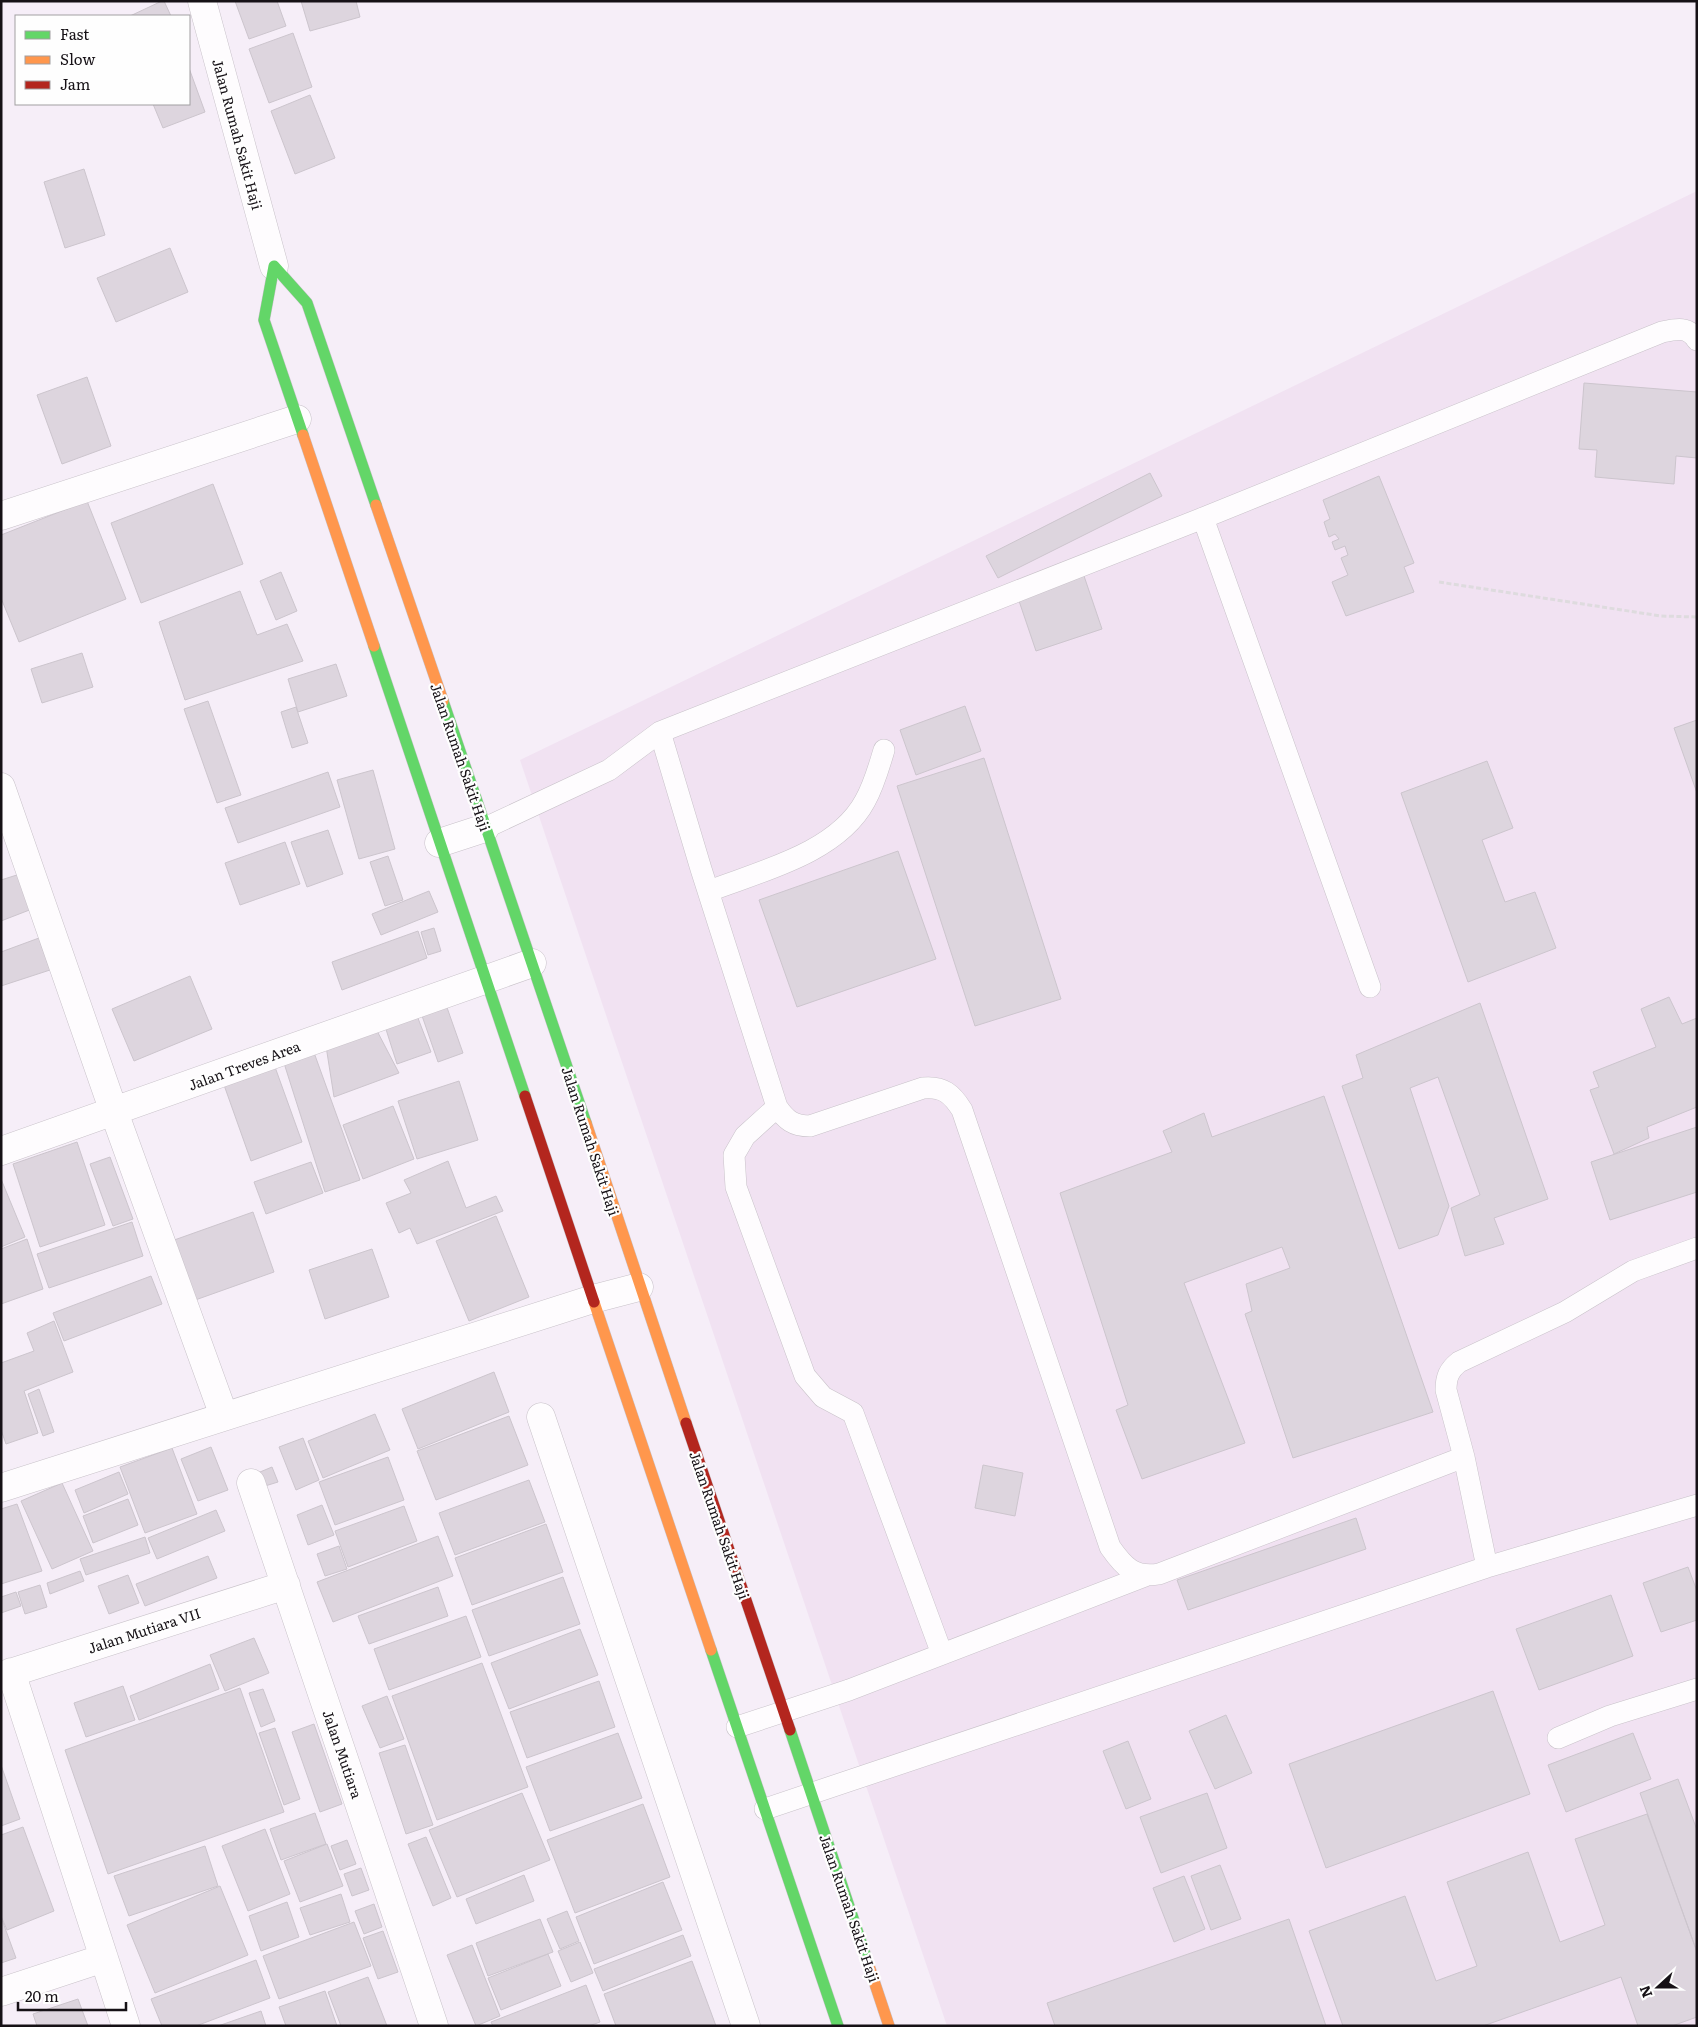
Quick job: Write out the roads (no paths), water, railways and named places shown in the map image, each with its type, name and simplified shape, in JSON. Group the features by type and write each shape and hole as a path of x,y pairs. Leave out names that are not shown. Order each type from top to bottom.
{"street":[{"name":"Jalan Rumah Sakit Haji","path":"202,1 274,266 306,304 532,963 639,1287 889,2026"},
{"name":"Jalan Rumah Sakit Haji","path":"274,266 264,320 838,2026"},
{"path":"1,516 297,419"},
{"path":"1,787 114,1112 224,1416"},
{"path":"439,843 485,828"},
{"name":"Jalan Treves Area","path":"1,1151 532,963"},
{"path":"1,1488 594,1299 639,1287"},
{"path":"542,1417 746,2026"},
{"name":"Jalan Mutiara","path":"251,1483 434,2026"},
{"name":"Jalan Mutiara VII","path":"6,1674 286,1585"},
{"path":"6,1674 126,2026"},
{"path":"1,1992 104,1958"}],"lane":[{"path":"485,828 609,770 660,732 1203,518 1662,332 1679,328 1693,334 1697,340"},
{"path":"1203,518 1370,987"},
{"path":"660,732 777,1107 785,1120 798,1126 810,1126 923,1088 934,1087 945,1090 955,1099 962,1110 1110,1547 1126,1566 1145,1576"},
{"path":"709,892 810,852 833,837 852,820 865,802 884,750"},
{"path":"777,1107 745,1136 734,1155 736,1187 804,1376 823,1397 853,1413 942,1654"},
{"path":"1488,1567 1464,1457 1446,1390 1446,1380 1451,1369 1459,1362 1565,1312 1633,1271 1697,1248"},
{"path":"738,1728 784,1713 942,1654 1145,1576 1159,1574 1464,1457"},
{"path":"765,1809 810,1792 1488,1567 1697,1505"},
{"path":"1558,1738 1610,1716 1697,1688"}]}
